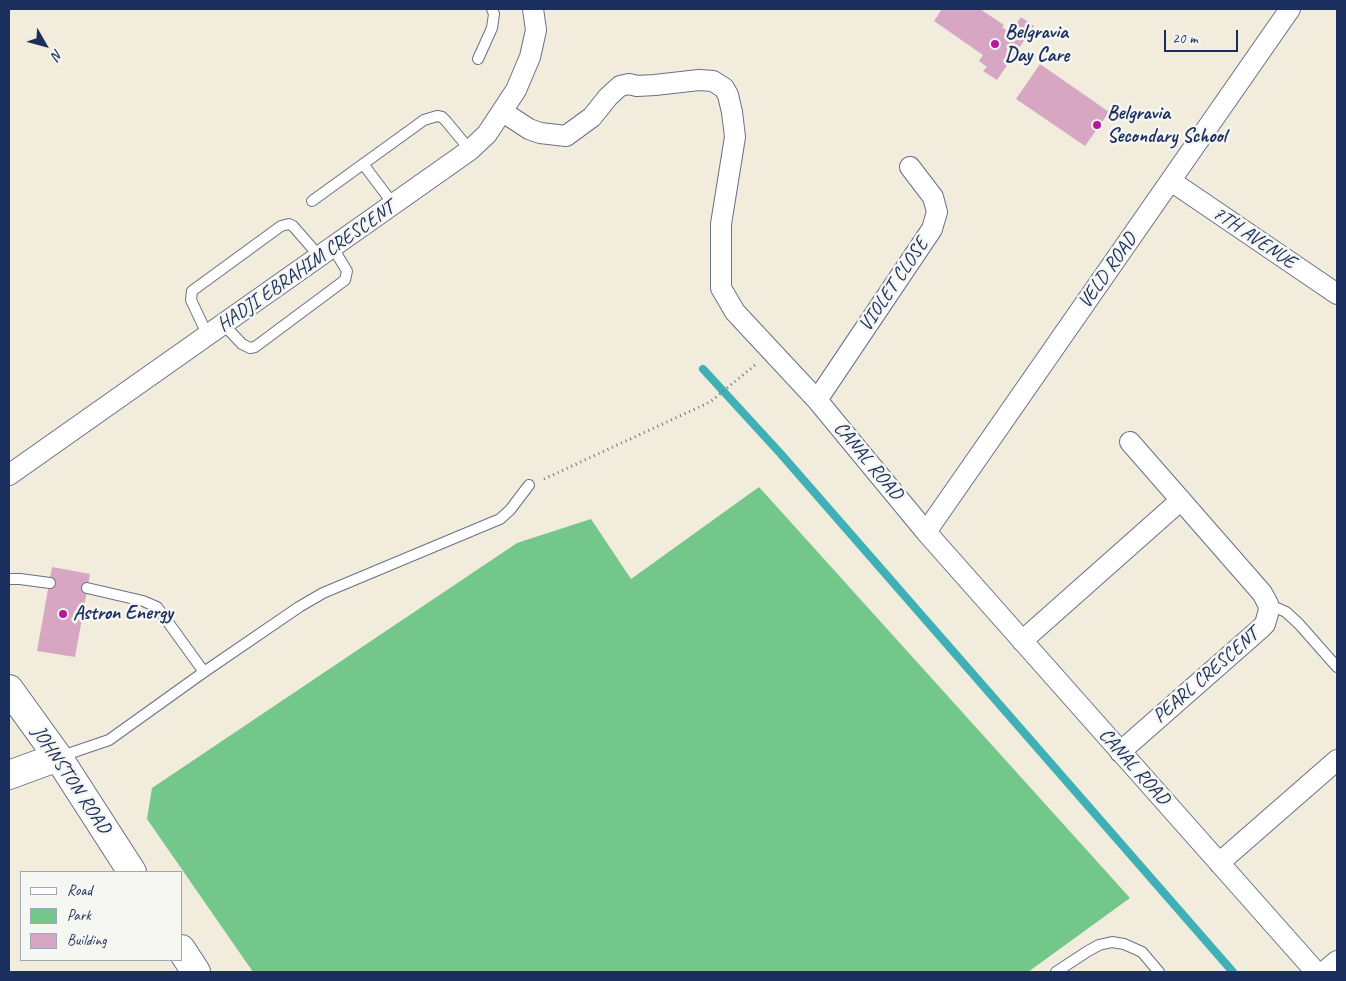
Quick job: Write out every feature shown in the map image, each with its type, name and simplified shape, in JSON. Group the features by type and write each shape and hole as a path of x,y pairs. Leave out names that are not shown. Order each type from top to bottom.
{"street":[{"name":"HADJI EBRAHIM CRESCENT","path":"9,474 470,150 487,134 516,90 530,57 536,30 533,9"},
{"name":"VELD ROAD","path":"926,532 1290,9"},
{"name":"CANAL ROAD","path":"502,112 529,129 540,133 566,136 592,117 608,97 620,86 629,84 637,86 655,85 700,80 712,81 724,88 728,95 732,112 735,137 720,224 721,288 736,312 817,400 926,532 1022,642 1316,972"},
{"name":"VIOLET CLOSE","path":"817,400 932,229 937,212 933,197 910,167"},
{"name":"7TH AVENUE","path":"1171,181 1337,294"},
{"name":"PEARL CRESCENT","path":"1120,752 1260,629 1268,617 1268,604 1262,593 1130,442"},
{"path":"1022,642 1181,500"},
{"name":"JOHNSTON ROAD","path":"9,689 58,757 131,871"},
{"path":"9,775 58,757"},
{"path":"1219,863 1337,760"},
{"path":"182,951 196,972"},
{"path":"1324,972 1337,962"}],"lane":[{"path":"478,59 492,28 494,14 492,9"},
{"path":"312,201 424,120 437,116 442,117 470,150"},
{"path":"363,164 394,205"},
{"path":"289,224 293,226 326,253 348,271 344,280 255,347 250,348 216,330 191,300 192,291 281,226 289,224"},
{"path":"58,757 109,740 204,672 323,592 500,519 510,510 530,485"},
{"path":"9,579 50,583"},
{"path":"87,588 150,603 156,608 204,672"},
{"path":"1268,604 1286,612 1300,624 1337,667"},
{"path":"1056,972 1099,945 1112,942 1124,944 1142,952 1159,972"}],"path":[{"path":"530,485 710,402 739,378"}],"green space":[{"path":"759,487 1130,898 1028,972 253,972 147,819 152,788 517,543 591,519 631,579"}],"building":[{"name":"Belgravia Day Care","path":"942,9 980,9 1004,25 1002,27 1010,33 1021,17 1034,26 997,80 983,71 987,67 979,61 983,55 934,21"},
{"path":"1040,64 1109,112 1085,146 1016,99"},
{"path":"52,567 90,574 75,657 37,651"}],"waterway":[{"path":"703,369 780,453 1233,972"}],"place":[{"name":"Belgravia Day Care","path":"995,44"},
{"name":"Belgravia Secondary School","path":"1097,125"},
{"name":"Astron Energy","path":"63,614"}]}
